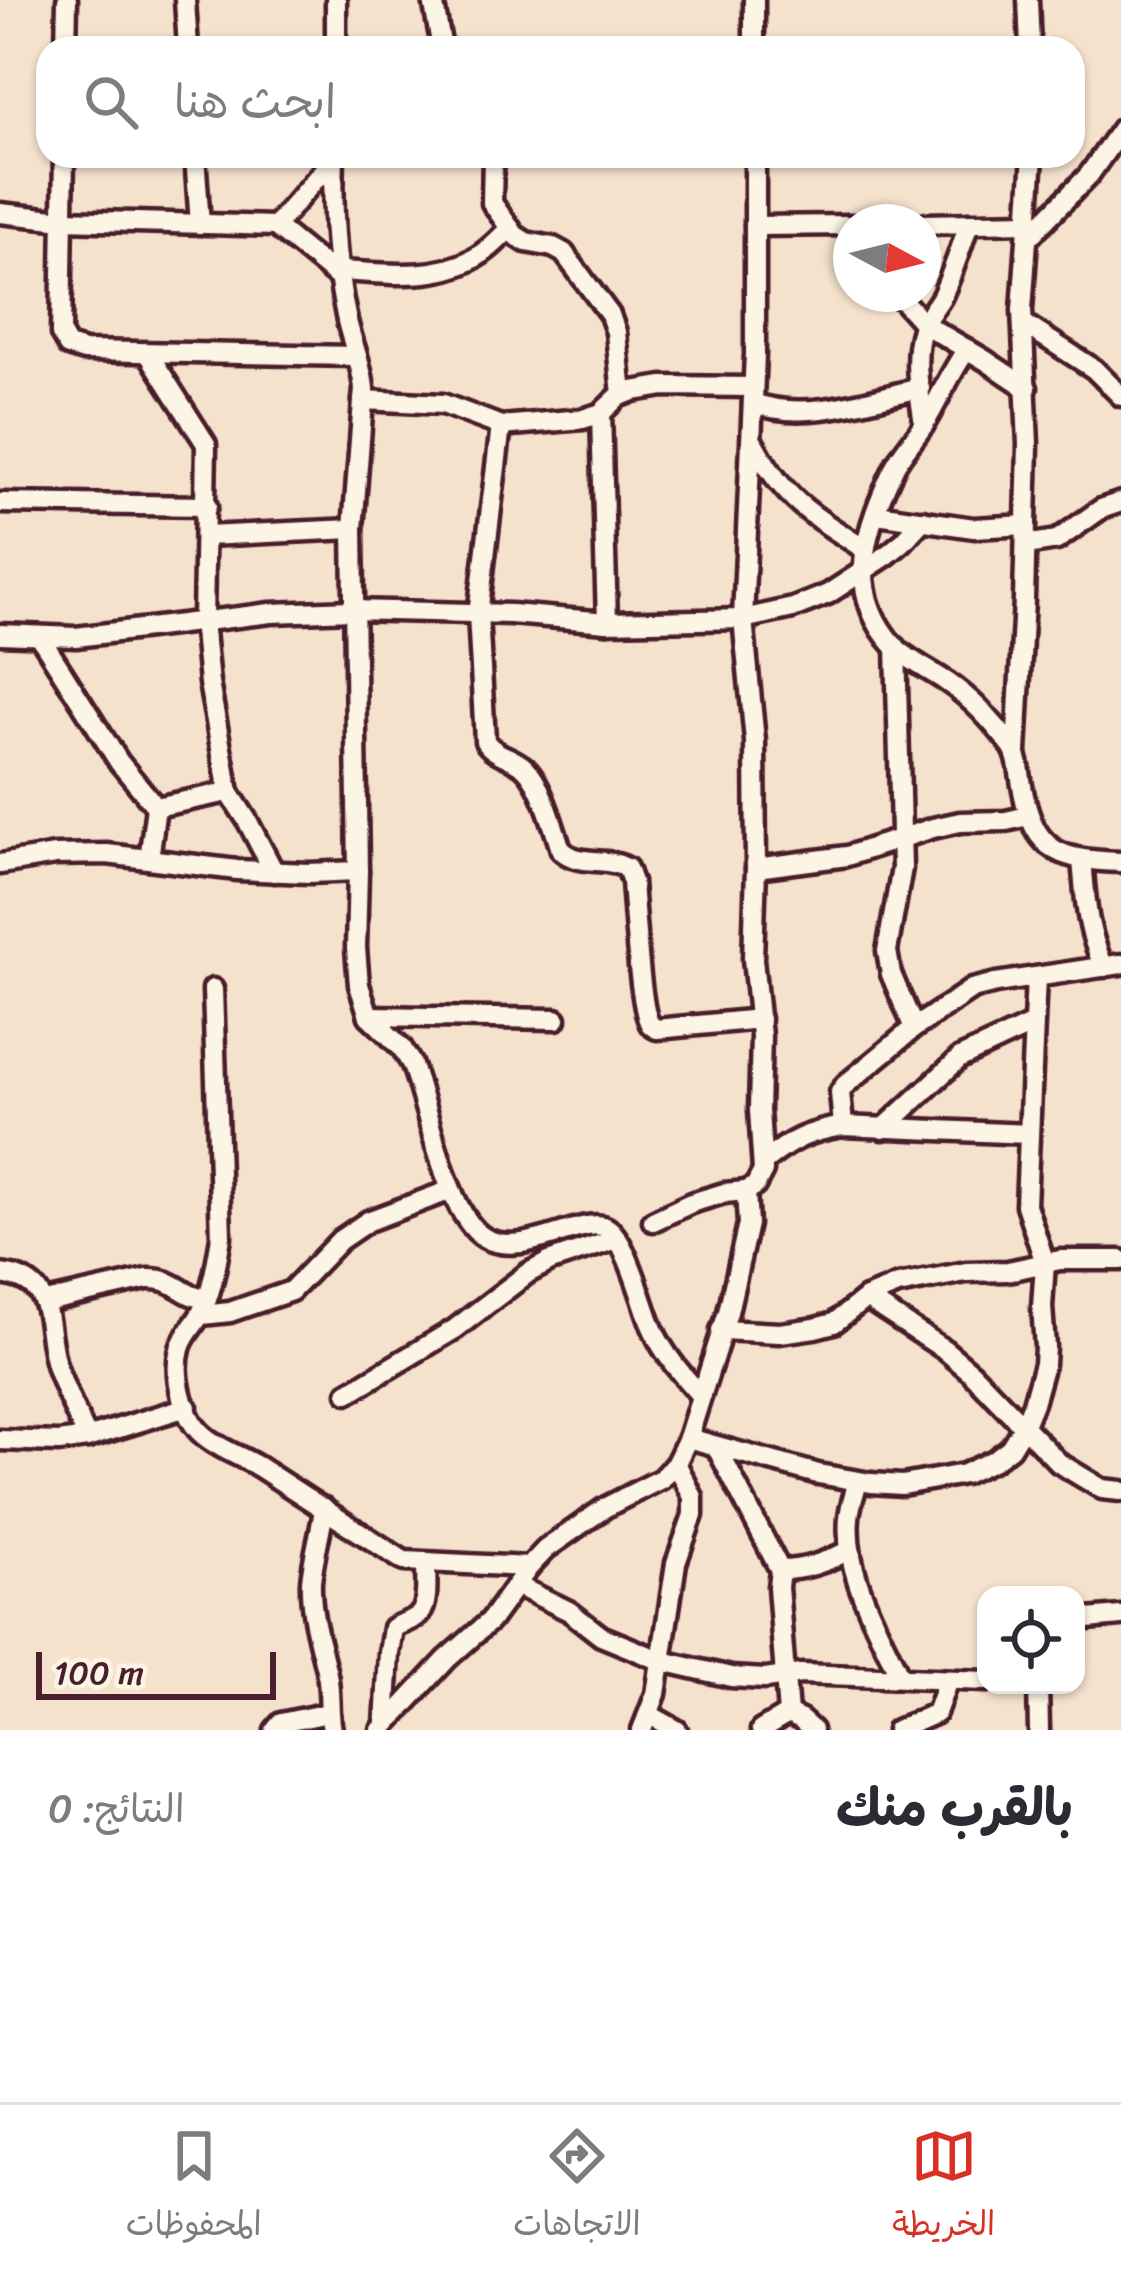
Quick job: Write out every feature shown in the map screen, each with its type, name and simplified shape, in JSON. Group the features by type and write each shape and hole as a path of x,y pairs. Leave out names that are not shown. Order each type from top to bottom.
{"street":[{"path":"66,36 67,0"},
{"path":"185,0 187,36"},
{"path":"336,0 336,36"},
{"path":"433,0 440,36"},
{"path":"754,0 754,36"},
{"path":"1028,0 1030,36"},
{"path":"941,224 1029,230 1089,175 1121,129"},
{"path":"64,168 61,334 75,350 356,356"},
{"path":"196,168 200,224"},
{"path":"275,226 325,168"},
{"path":"334,168 339,275 363,374 352,610 359,985 369,1016 411,1063 451,1190 465,1216 483,1237 503,1244 527,1244 585,1226 608,1228 617,1239 654,1332 701,1396"},
{"path":"492,168 492,203 510,228 526,242 564,253 610,315 622,395"},
{"path":"653,1221 692,1203 746,1191 760,1179 764,1162 754,959 755,741 742,619 753,395 754,168"},
{"path":"1032,168 1022,323 1027,388 1026,535 1016,752 1028,816 1038,836 1058,852 1082,860 1121,862"},
{"path":"0,213 63,220 275,226 339,275 410,274 452,267 473,259 510,228"},
{"path":"925,425 918,356 923,324 936,308 969,223"},
{"path":"755,226 833,225"},
{"path":"913,312 923,324 1027,388"},
{"path":"1022,323 1094,369 1121,397"},
{"path":"967,349 896,466 864,549 862,574 872,612 896,647 954,686 1016,752"},
{"path":"148,353 206,444 202,621 208,683 229,792 274,872"},
{"path":"363,400 443,404 501,426 584,419 601,413 622,395 663,386 753,395 778,411 854,404 920,388"},
{"path":"601,413 607,622"},
{"path":"501,426 478,614 485,741 492,752 512,758 530,772 562,850 570,858 616,862 627,868 652,1027 760,1018"},
{"path":"751,438 767,469 791,499 864,549"},
{"path":"877,514 1057,540 1101,509 1121,502"},
{"path":"0,503 207,506"},
{"path":"0,634 40,637 120,632 271,613 352,610 607,622 742,619 793,608 828,594 862,574 923,520"},
{"path":"206,536 353,530"},
{"path":"40,637 119,762 156,807 149,859"},
{"path":"896,647 902,868 887,951 891,974 914,1028"},
{"path":"156,807 229,792"},
{"path":"756,868 847,856 960,822 1028,816"},
{"path":"1,866 55,855 107,854 274,872 358,871"},
{"path":"1082,860 1091,938 1113,966"},
{"path":"844,1126 840,1093 845,1085 914,1028 972,989 1113,966"},
{"path":"688,1438 818,1474 902,1485 964,1474 1010,1448 1024,1425 1044,1364 1045,1263 1026,1205 1036,977"},
{"path":"213,989 220,1237 204,1307 179,1349 178,1380 197,1431 404,1561 529,1567"},
{"path":"369,1016 556,1019"},
{"path":"884,1129 960,1058 1034,1024"},
{"path":"764,1162 792,1139 844,1126 1029,1134"},
{"path":"46,1302 164,1279 204,1307 230,1312 291,1291 340,1240 368,1221 451,1190"},
{"path":"383,1728 490,1621 547,1550 606,1507 661,1479 676,1463 722,1330 746,1236 746,1191"},
{"path":"348,1393 455,1329 528,1274 617,1239"},
{"path":"722,1330 780,1333 814,1328 834,1323 866,1298 911,1282 966,1272 1008,1271 1077,1259 1121,1260"},
{"path":"0,1274 32,1283 46,1302 56,1366 87,1438"},
{"path":"866,1298 945,1350 1059,1463 1102,1490 1121,1491"},
{"path":"0,1441 87,1438 187,1407"},
{"path":"716,1446 780,1570 788,1714"},
{"path":"676,1463 692,1497 693,1515 676,1564 662,1661 646,1722 677,1730"},
{"path":"858,1481 849,1514 848,1551 868,1610 900,1677"},
{"path":"275,1730 281,1723 330,1722 328,1678 311,1593 325,1508"},
{"path":"780,1570 818,1565 848,1551"},
{"path":"383,1728 393,1628 418,1617 424,1609 426,1564"},
{"path":"518,1586 569,1611 602,1636 662,1661 730,1677 801,1674 977,1682"},
{"path":"1085,1619 1121,1616"},
{"path":"897,1730 936,1713 949,1680"},
{"path":"1039,1694 1039,1730"},
{"path":"761,1730 788,1714"},
{"path":"788,1714 812,1730"}]}
